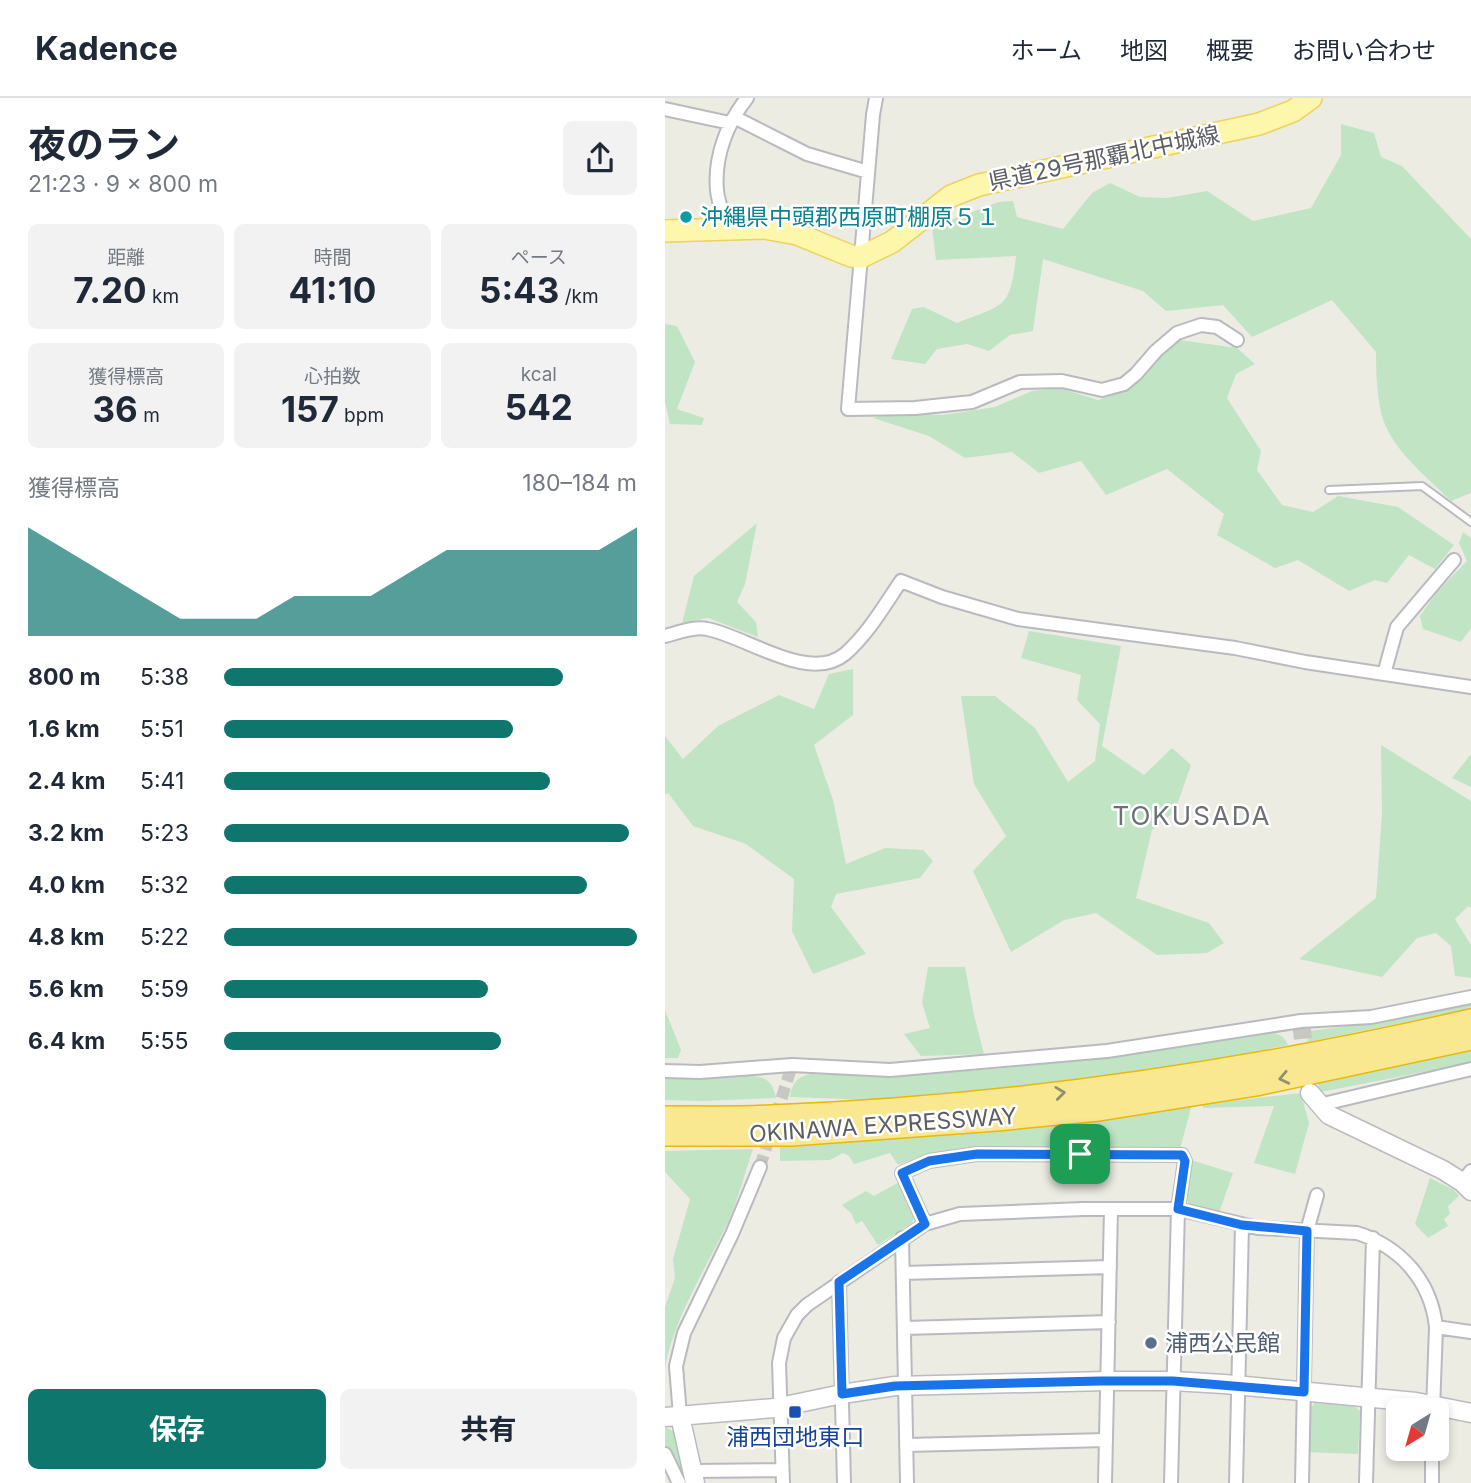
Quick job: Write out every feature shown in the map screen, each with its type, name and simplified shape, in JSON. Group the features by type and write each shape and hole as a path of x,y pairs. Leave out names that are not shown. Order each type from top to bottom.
{"highway":[{"name":"OKINAWA EXPRESSWAY","path":"665,1118 816,1115 1039,1096 1252,1066 1471,1021"},
{"name":"OKINAWA EXPRESSWAY","path":"665,1134 791,1134 1099,1109 1257,1084 1471,1038"}],"main road":[{"name":"県道29号那覇北中城線","path":"862,257 892,242 951,196 979,185 1259,124 1277,118 1305,99"},
{"path":"665,231 757,227 788,232 851,256 862,257"}],"street":[{"path":"727,228 717,191 718,164 732,120 747,98"},
{"path":"876,98 848,409 915,408 972,402 1020,382 1062,381 1102,390 1124,384 1177,333 1201,325 1217,327 1237,340"},
{"path":"665,109 732,120 807,154 868,172"},
{"path":"1384,674 1397,626 1454,560"},
{"path":"665,636 705,628 750,643 788,660 813,664 830,663 844,655 865,633 901,581 942,597 1018,619 1235,648 1471,687"},
{"path":"665,1071 700,1072 792,1065 890,1070 1107,1051 1301,1021 1371,1017 1471,997"},
{"path":"1314,1099 1471,1069"},
{"path":"1314,1099 1329,1115 1468,1181"},
{"path":"925,1224 902,1173 929,1161 977,1154 1182,1155 1185,1161 1178,1209 1171,1483"},
{"path":"760,1167 732,1234 684,1333 676,1366 672,1417 694,1477 783,1477 779,1363 785,1338 797,1315 807,1305 902,1238 925,1224 960,1214 1178,1209 1242,1225 1307,1231 1344,1231 1373,1238 1392,1249 1409,1264 1421,1279 1434,1308 1436,1327 1433,1398"},
{"path":"1302,1483 1307,1231 1317,1195"},
{"path":"1105,1483 1111,1209"},
{"path":"1236,1483 1242,1225"},
{"path":"902,1238 907,1483"},
{"path":"1366,1483 1373,1238"},
{"path":"903,1273 1110,1267"},
{"path":"839,1282 844,1483"},
{"path":"905,1328 1109,1322"},
{"path":"1436,1327 1471,1332"},
{"path":"672,1417 781,1408 842,1394 905,1386 1107,1381 1173,1381 1386,1401"},
{"path":"1449,1410 1471,1413"},
{"path":"906,1445 1106,1440"},
{"path":"665,1454 679,1483"},
{"path":"1432,1461 1432,1483"}],"lane":[{"path":"1329,490 1422,486 1471,522"}],"green space":[{"path":"1341,124 1374,133 1381,157 1402,166 1471,239 1471,493 1451,501 1396,444 1382,414 1377,387 1376,352 1332,300 1252,337 1223,305 1166,311 1143,291 1043,259 1033,331 1010,335 989,351 967,344 937,349 925,364 891,359 912,309 924,307 957,323 995,308 1002,303 1011,287 1016,256 936,260 932,227 999,202 1013,201 1017,217 1063,229 1092,193 1110,183 1140,197 1167,198 1207,191 1253,221 1311,208 1341,155"},
{"path":"665,324 677,326 695,362 677,409 704,418 702,425 670,424 665,402"},
{"path":"1180,340 1237,348 1255,364 1236,374 1227,398 1261,451 1257,470 1282,505 1313,512 1338,496 1398,507 1454,545 1435,569 1409,555 1387,583 1375,580 1349,591 1298,560 1275,568 1217,535 1224,514 1167,469 1106,495 1081,461 1039,473 1012,452 965,458 929,436 873,418 889,413 943,415 995,407 1032,391 1059,388 1098,400 1130,389 1159,352"},
{"path":"757,523 745,584 737,602 756,622 758,637 708,618 682,623 694,576"},
{"path":"1463,532 1471,538 1471,628 1461,642 1423,629 1420,616 1437,592 1467,561 1459,543"},
{"path":"1029,631 1121,646 1102,746 1144,775 1172,748 1191,765 1175,811 1152,830 1136,898 1209,923 1224,943 1207,953 1157,955 1096,913 1064,920 1011,952 973,871 1006,836 974,784 961,696 995,696 1035,728 1068,782 1095,761 1100,724 1077,700 1081,675 1021,658"},
{"path":"853,669 853,715 814,745 833,800 846,864 885,848 923,850 933,861 920,878 836,894 831,907 866,954 813,974 792,931 794,879 746,844 693,826 668,793 665,795 665,736 683,759 718,726 779,695 814,709 829,674"},
{"path":"1381,745 1471,801 1471,908 1468,906 1455,919 1471,945 1471,978 1455,976 1451,946 1436,933 1417,938 1382,977 1299,959 1376,898 1382,813"},
{"path":"1471,754 1471,787 1452,778"},
{"path":"928,967 965,967 984,1054 921,1056 904,1034 930,1028 922,1003"},
{"path":"1471,1002 1471,1009 1307,1042 1310,1031 1363,1024"},
{"path":"665,1010 681,1050 678,1058 665,1058"},
{"path":"1259,1033 1280,1035 1288,1045 1196,1063 1004,1088 872,1100 790,1097 796,1081 810,1074 923,1074 1035,1065"},
{"path":"1471,1050 1471,1062 1454,1066 1321,1092 1317,1082"},
{"path":"748,1075 767,1080 776,1098 665,1100 665,1077"},
{"path":"1301,1093 1309,1123 1295,1174 1254,1163 1274,1106 1203,1108 1203,1104"},
{"path":"1192,1104 1180,1149 994,1148 924,1155 898,1165 890,1153 854,1164 849,1156 843,1153 830,1160 780,1161 780,1146 986,1128"},
{"path":"753,1149 733,1211 676,1328 665,1367 665,1307 675,1278 673,1259 690,1199 665,1172 665,1151"},
{"path":"1191,1160 1233,1173 1219,1213 1192,1206 1185,1199"},
{"path":"1430,1178 1454,1190 1459,1196 1448,1206 1450,1214 1444,1219 1448,1226 1428,1238 1415,1224"},
{"path":"901,1181 915,1214 912,1223 878,1245 862,1221 856,1224 851,1213 842,1205 866,1191 874,1196"},
{"path":"1315,1403 1354,1406 1360,1411 1358,1454 1306,1452 1307,1411"},
{"path":"665,1427 680,1435 687,1483 665,1445"}],"tunnel":[{"path":"1301,1021 1306,1069"},
{"path":"760,1167 792,1065"}],"place":[{"name":"沖縄県中頭郡西原町棚原５１","path":"686,217"},
{"name":"浦西公民館","path":"1151,1343"},
{"name":"浦西団地東口","path":"795,1412"}],"district":[{"name":"TOKUSADA","path":"1192,816"}],"route":[{"path":"977,1154 1080,1154 1182,1155 1185,1161 1178,1209 1258,1228 1307,1231 1304,1392 1173,1381 1100,1381 895,1386 842,1394 839,1282 925,1224 902,1173 929,1161 977,1154"}]}
